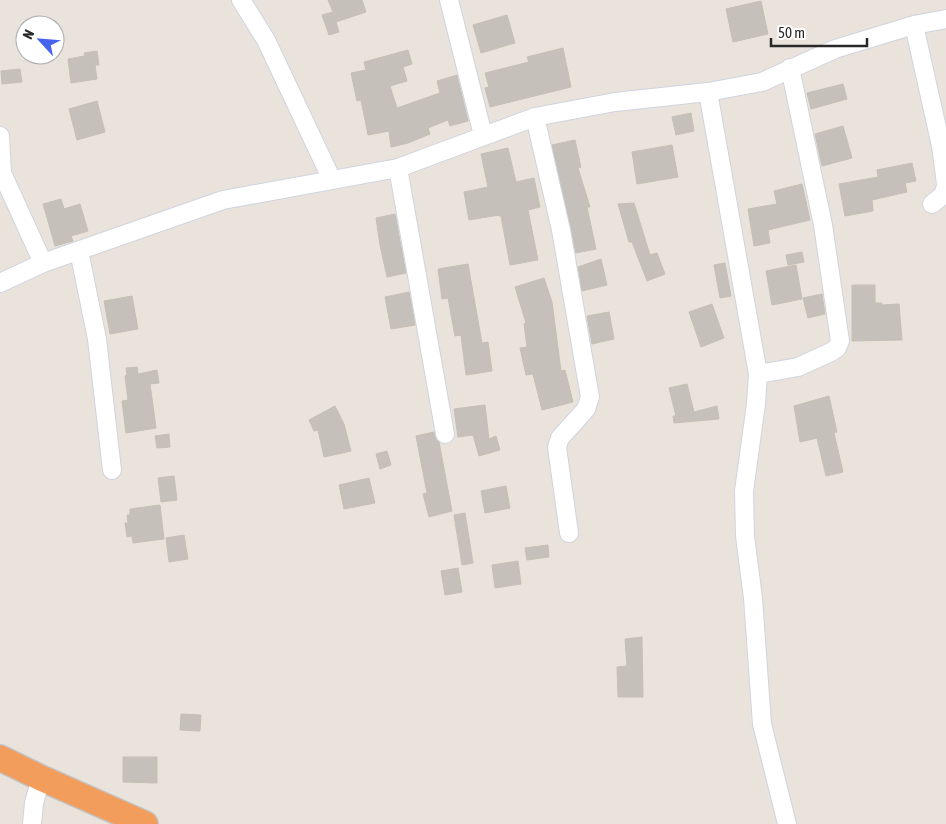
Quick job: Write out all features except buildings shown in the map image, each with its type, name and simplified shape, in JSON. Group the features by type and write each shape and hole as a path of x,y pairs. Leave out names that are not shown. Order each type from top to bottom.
{"highway":[{"path":"0,758 145,824"}],"street":[{"path":"241,0 266,40 332,180"},
{"path":"448,0 483,135"},
{"path":"0,283 42,264 224,200 398,168 535,117 615,102 708,92 762,82 835,49 914,25 946,19"},
{"path":"914,25 941,146 946,185 943,196 932,204"},
{"path":"758,374 798,367 831,352 837,348 840,341 823,225 790,68"},
{"path":"708,92 758,374 756,404 744,491 745,536 753,598 762,724 787,824"},
{"path":"535,117 561,230 590,397 586,409 560,438 557,447 569,533"},
{"path":"0,136 1,173 42,264"},
{"path":"398,168 445,434"},
{"path":"79,251 97,339 112,470"},
{"path":"32,824 34,803 41,778"}]}
